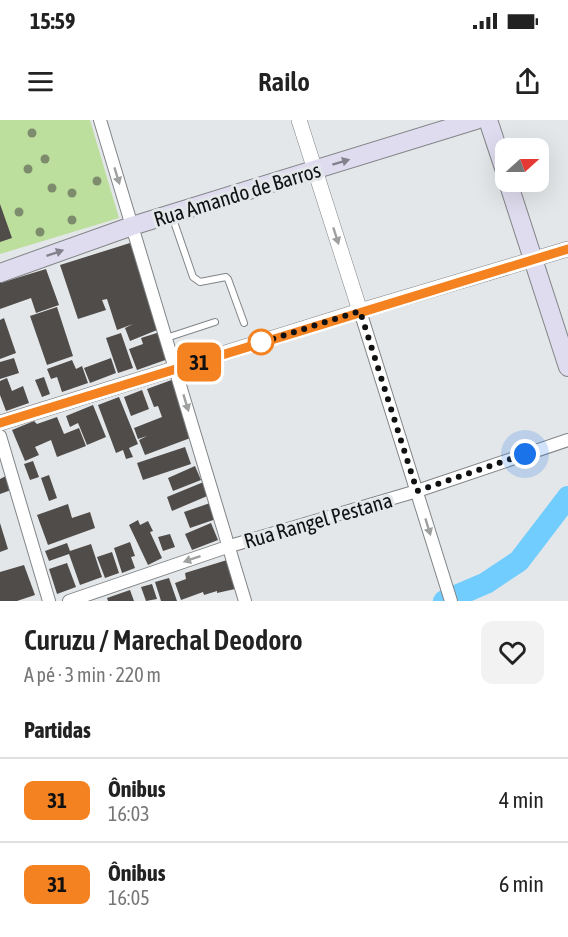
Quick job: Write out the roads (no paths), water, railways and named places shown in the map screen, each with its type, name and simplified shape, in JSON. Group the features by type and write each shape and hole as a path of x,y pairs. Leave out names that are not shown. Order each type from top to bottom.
{"main road":[{"name":"Rua Amando de Barros","path":"0,273 132,226 476,120"},
{"path":"488,120 495,141"},
{"path":"511,192 568,368"}],"street":[{"path":"100,120 245,601"},
{"path":"299,120 451,601"},
{"path":"0,423 568,249"},
{"path":"0,436 49,601"},
{"name":"Rua Rangel Pestana","path":"69,601 230,546 417,491 568,440"}],"lane":[{"path":"172,215 194,277 200,282 226,277 244,323"},
{"path":"166,338 215,322"}],"waterway":[{"path":"444,601 486,583 519,561 568,497"}]}
